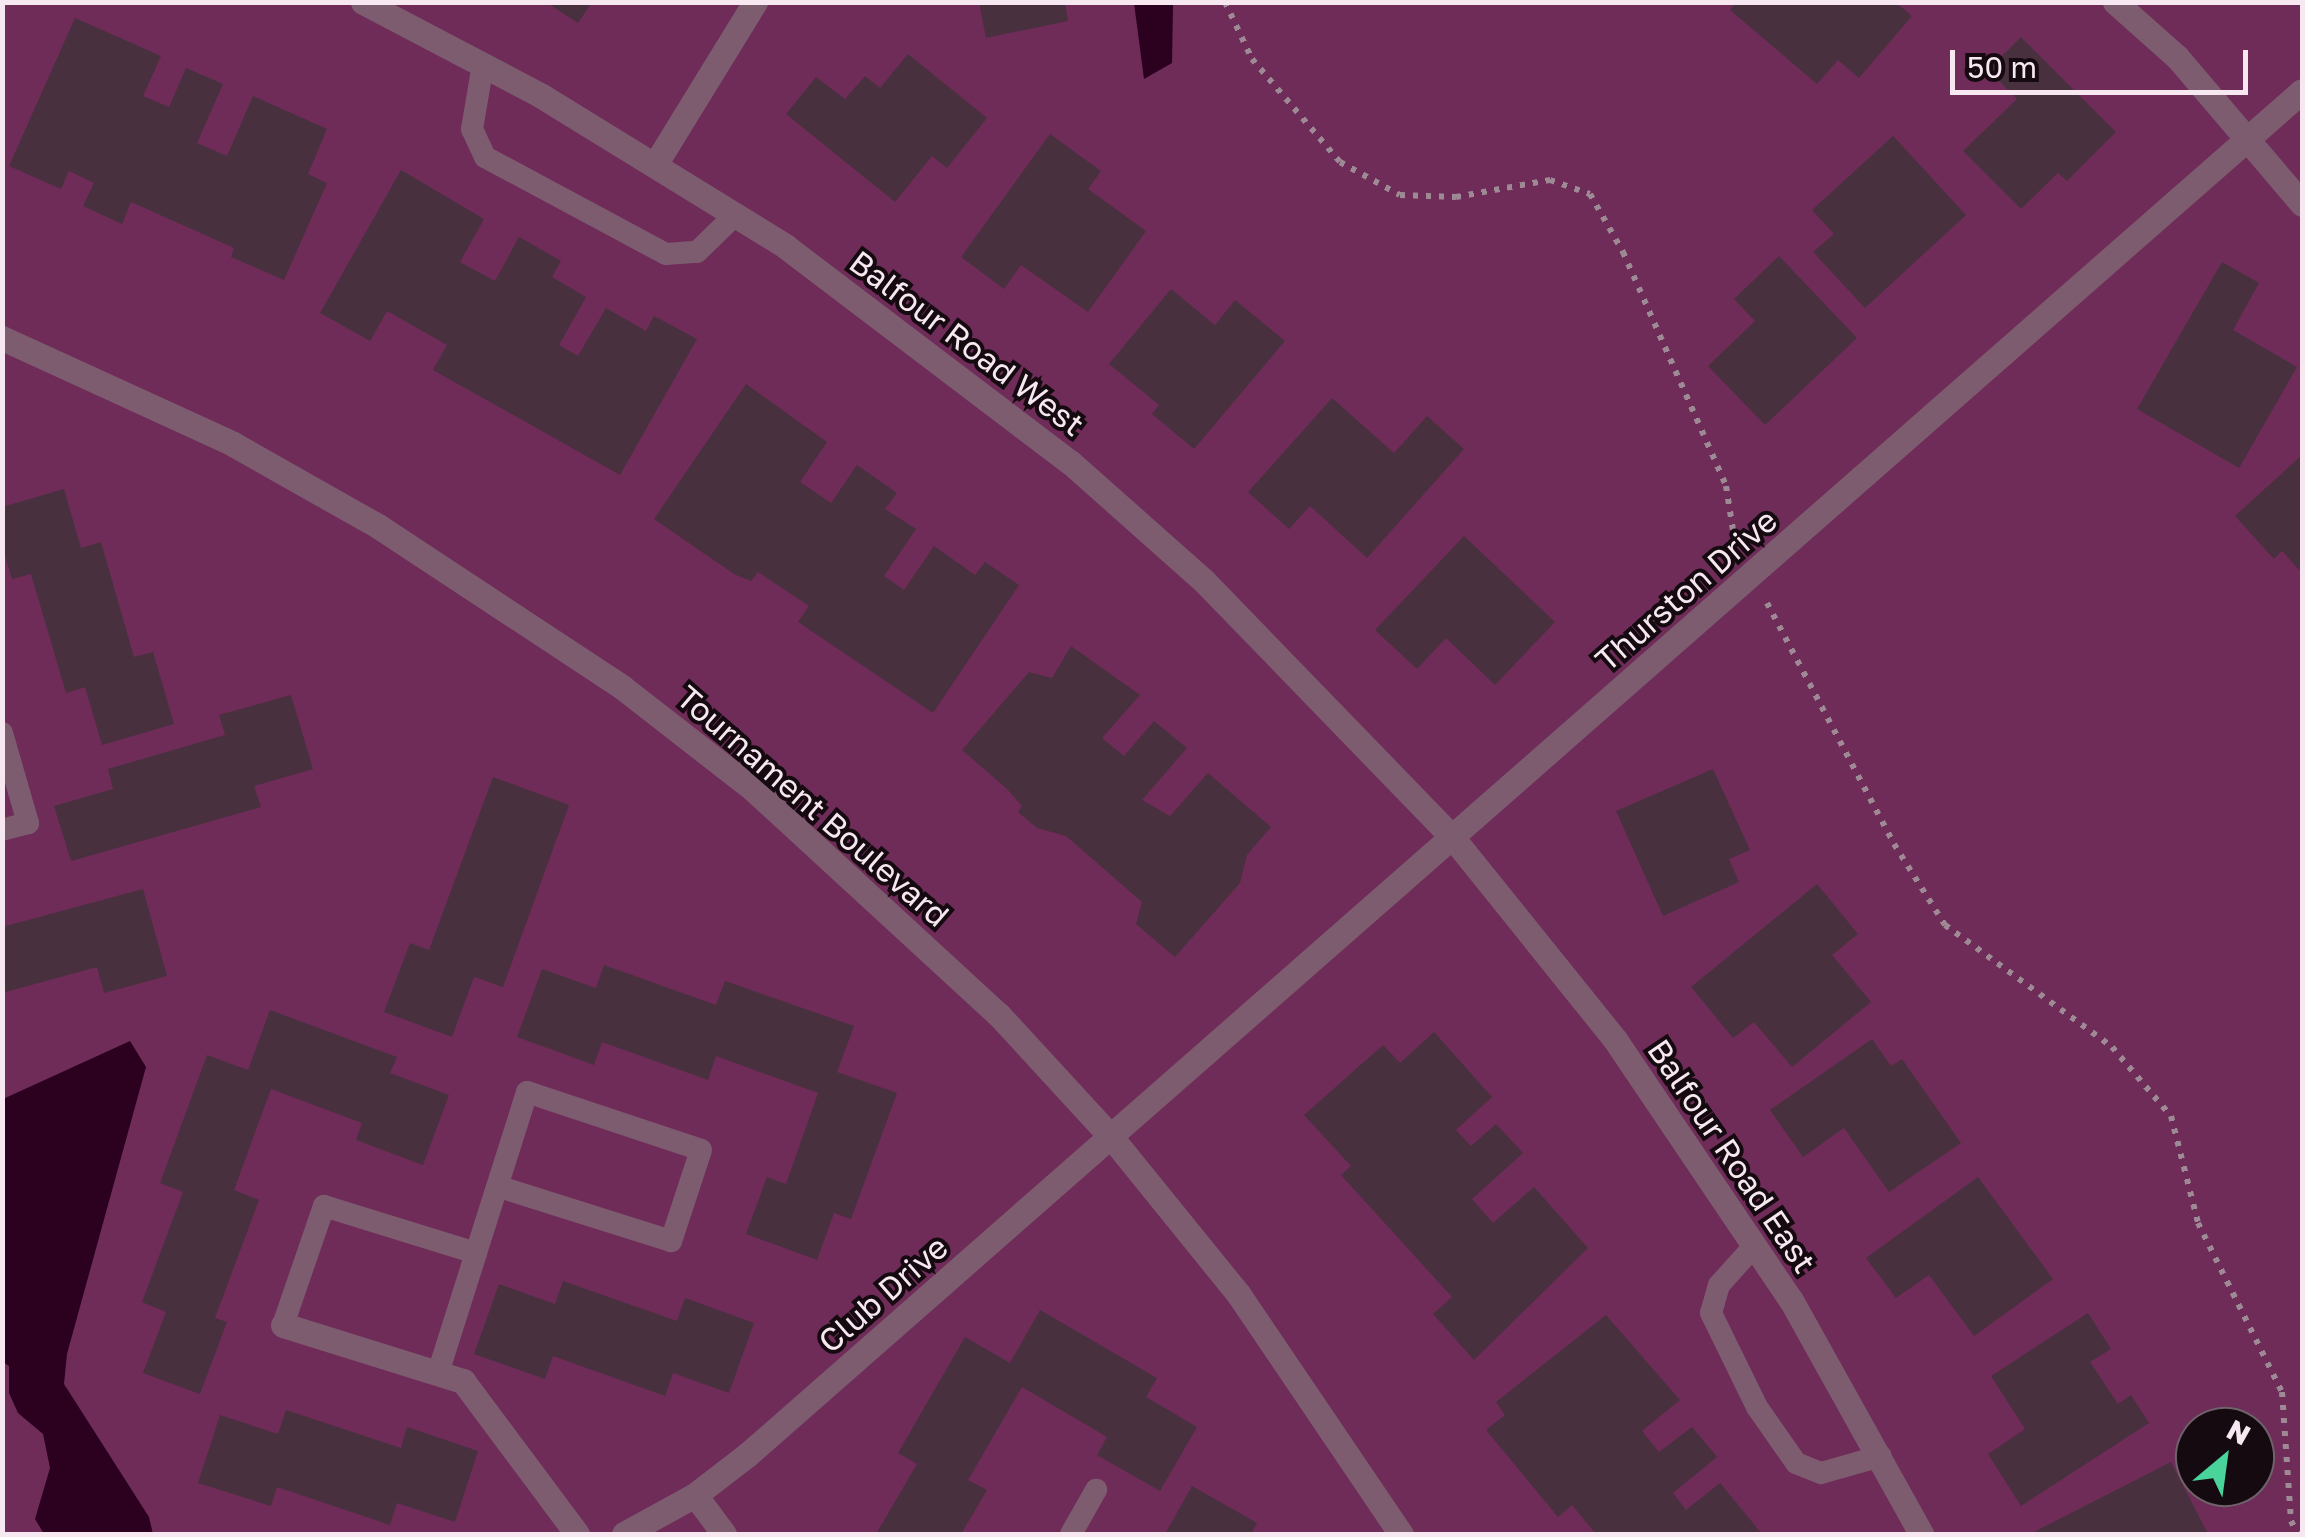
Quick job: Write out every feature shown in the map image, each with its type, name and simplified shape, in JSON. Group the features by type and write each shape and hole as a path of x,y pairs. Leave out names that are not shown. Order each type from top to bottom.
{"street":[{"name":"Balfour Road West","path":"363,2 483,64 656,163 930,350 1070,462 1218,594 1453,838"},
{"path":"656,163 755,2"},
{"path":"2116,2 2178,57 2302,204"},
{"name":"Thurston Drive","path":"1112,1138 2302,91"},
{"name":"Tournament Boulevard","path":"2,338 233,444 378,526 622,687 880,899 1112,1138 1238,1295 1402,1534"},
{"name":"Balfour Road East","path":"1453,838 1616,1041 1756,1244 1922,1534"},
{"name":"Club Drive","path":"624,1534 695,1495 1112,1138"},
{"path":"283,1326 463,1381 577,1534"},
{"path":"695,1495 724,1534"}],"lane":[{"path":"483,64 472,129 485,157 666,254 696,252 736,214"},
{"path":"2,733 28,823 2,830"},
{"path":"438,1373 497,1186 527,1092 701,1150 671,1241 497,1186"},
{"path":"283,1326 324,1206 476,1253"},
{"path":"1756,1244 1718,1285 1711,1314 1757,1407 1796,1462 1821,1472 1880,1456"},
{"path":"1071,1534 1096,1490"}],"path":[{"path":"1225,2 1252,59 1340,162 1400,195 1456,197 1550,180 1590,194 1726,486 1735,548 1894,844 1945,925 2112,1047 2171,1116 2198,1223 2282,1392 2291,1521 2298,1534"}],"shaded area":[{"path":"3,3 2302,3 2302,1534 3,1534"},
{"path":"1134,3 1173,3 1172,63 1144,79"},
{"path":"130,1041 146,1067 67,1354 64,1384 149,1517 153,1534 44,1534 35,1519 50,1468 43,1434 18,1413 9,1393 9,1366 3,1362 3,1099"}],"building":[{"path":"546,2 592,2 578,23"},
{"path":"979,2 1065,2 1068,21 986,38"},
{"path":"1736,2 1895,2 1912,16 1859,78 1838,60 1817,84 1730,10"},
{"path":"75,18 161,56 143,96 169,107 186,68 223,84 197,143 227,156 253,96 327,129 308,174 327,183 284,280 231,257 234,248 131,202 122,224 83,206 94,183 69,171 61,189 9,166"},
{"path":"2021,37 2116,132 2067,181 2058,173 2021,209 1963,151 2017,99 1988,70"},
{"path":"908,54 987,118 947,168 932,156 895,202 786,114 816,77 845,99 865,76 880,88"},
{"path":"1050,134 1101,171 1088,189 1146,231 1088,312 1021,265 1004,289 961,257"},
{"path":"1893,136 1966,215 1865,308 1813,252 1834,234 1812,210"},
{"path":"401,170 484,219 460,262 495,281 519,237 561,261 552,277 586,297 559,345 578,356 606,308 646,331 654,316 697,339 620,475 433,370 447,345 387,311 370,341 320,313"},
{"path":"1779,256 1857,338 1765,425 1708,366 1755,321 1734,299"},
{"path":"2222,262 2259,283 2233,330 2297,367 2239,468 2137,409"},
{"path":"1171,289 1215,325 1235,300 1285,341 1194,449 1152,414 1159,405 1109,364"},
{"path":"746,384 827,442 800,482 831,503 857,465 897,493 885,509 916,529 884,576 904,590 934,546 975,575 985,562 1019,585 933,713 798,622 809,606 758,572 751,581 734,574 654,519"},
{"path":"1332,398 1394,453 1427,416 1464,449 1367,558 1310,506 1289,529 1248,492"},
{"path":"2302,455 2302,573 2282,551 2274,559 2235,516"},
{"path":"64,489 81,548 101,542 134,657 153,652 174,724 102,745 85,687 66,693 31,574 12,579 2,546 2,507"},
{"path":"1464,536 1555,622 1495,685 1446,638 1417,669 1375,630"},
{"path":"1071,646 1140,695 1102,738 1124,756 1154,721 1187,748 1142,800 1170,816 1208,773 1271,827 1247,855 1240,883 1175,957 1136,924 1142,902 1066,836 1037,828 1018,812 1022,806 1007,789 962,750 1029,672 1052,678"},
{"path":"291,695 313,769 254,786 261,807 71,861 54,806 113,789 108,769 225,735 219,715"},
{"path":"1713,769 1750,850 1729,859 1739,882 1663,916 1616,811"},
{"path":"493,777 569,805 503,987 474,977 452,1037 384,1012 410,943 429,950"},
{"path":"1817,884 1858,934 1832,955 1871,1002 1792,1067 1754,1022 1733,1038 1691,987"},
{"path":"143,889 167,976 104,993 97,967 2,993 2,927"},
{"path":"604,965 716,1005 725,981 854,1026 837,1072 897,1093 851,1219 834,1213 817,1260 746,1234 767,1177 786,1184 818,1093 716,1056 708,1080 602,1042 594,1065 517,1037 542,969 596,988"},
{"path":"270,1010 397,1057 390,1073 449,1095 423,1165 356,1140 362,1123 271,1089 234,1190 259,1200 215,1318 227,1322 200,1394 143,1373 166,1312 142,1302 183,1192 160,1183 207,1055 248,1070"},
{"path":"1434,1032 1492,1097 1456,1130 1471,1146 1496,1124 1523,1153 1472,1199 1493,1223 1534,1187 1588,1248 1474,1360 1433,1314 1452,1297 1341,1175 1351,1166 1304,1115 1383,1045 1400,1063"},
{"path":"1872,1039 1891,1066 1902,1059 1961,1143 1889,1192 1844,1128 1803,1157 1770,1110"},
{"path":"1978,1177 2053,1279 1974,1336 1929,1275 1896,1298 1866,1258"},
{"path":"563,1281 677,1321 685,1298 754,1323 729,1393 673,1373 665,1396 553,1356 545,1379 474,1354 499,1284 555,1304"},
{"path":"1040,1310 1157,1378 1146,1397 1197,1427 1160,1491 1097,1455 1107,1437 1022,1387 968,1480 987,1490 961,1534 876,1534 917,1464 898,1453 965,1337 1010,1363"},
{"path":"2088,1313 2111,1349 2090,1362 2118,1404 2131,1395 2149,1423 2021,1506 1988,1454 2025,1429 1991,1376"},
{"path":"1606,1315 1680,1400 1642,1431 1659,1452 1692,1427 1717,1457 1673,1493 1686,1510 1720,1483 1762,1534 1596,1534 1572,1505 1558,1517 1486,1430 1505,1415 1496,1402"},
{"path":"286,1410 401,1448 407,1427 478,1451 455,1522 397,1503 390,1525 277,1487 271,1506 198,1483 220,1415 278,1434"},
{"path":"2171,1462 2175,1470 2175,1507 2194,1507 2208,1534 2035,1534"},
{"path":"1192,1486 1257,1523 1251,1534 1165,1534"}]}
